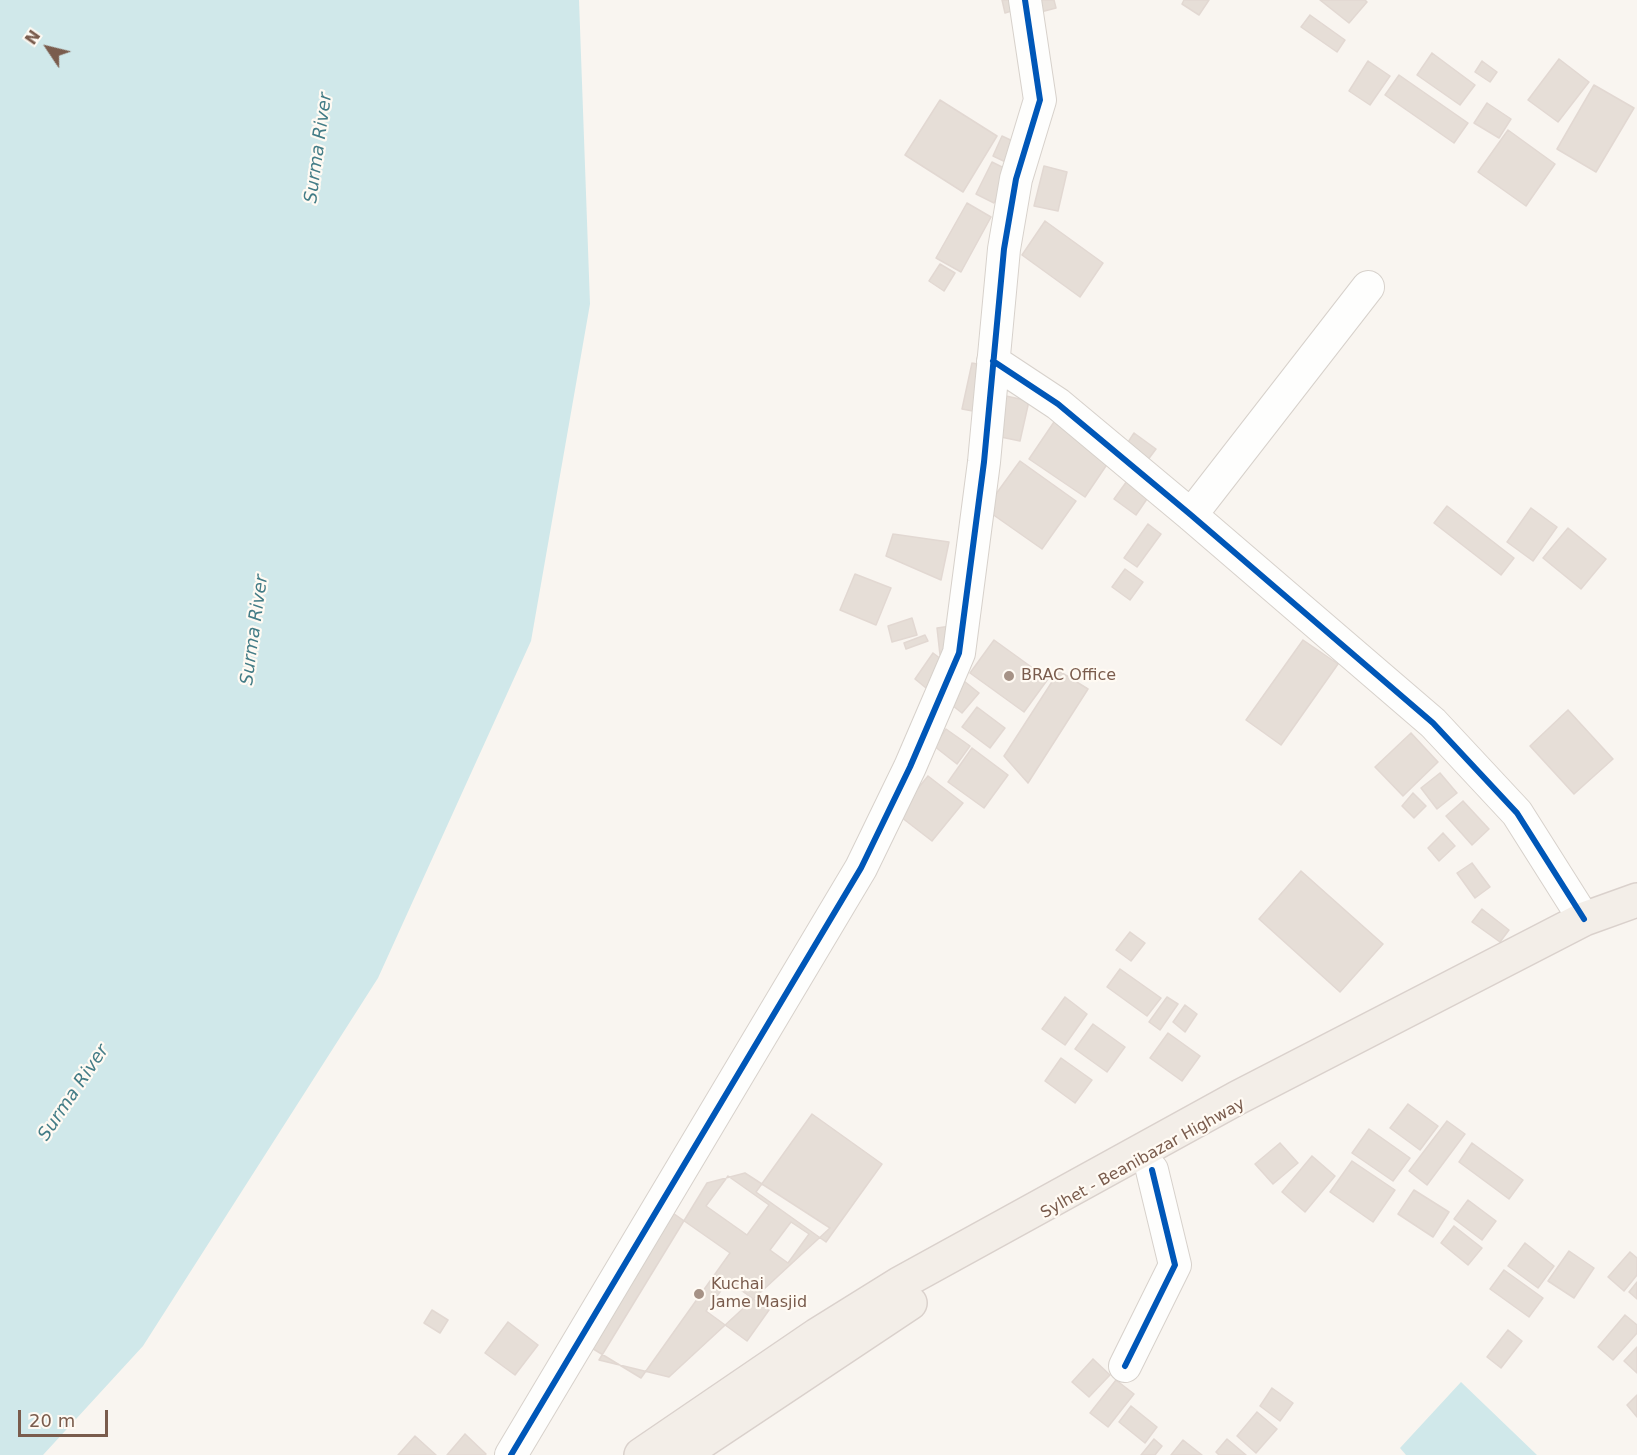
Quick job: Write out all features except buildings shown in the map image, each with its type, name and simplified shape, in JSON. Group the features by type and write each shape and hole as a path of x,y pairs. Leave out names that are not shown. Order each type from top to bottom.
{"main road":[{"name":"Sylhet - Beanibazar Highway","path":"641,1455 817,1335 899,1284 1237,1098 1584,919 1637,900"},
{"name":"Sylhet - Beanibazar Highway","path":"682,1455 911,1302 1249,1117 1594,938 1637,923"}],"street":[{"path":"511,1455 861,868 910,767 959,653 984,462 1004,249 1016,179 1040,100 1024,0"},
{"path":"1191,515 1368,287"},
{"path":"993,361 1058,404 1433,723 1517,813 1584,919"},
{"path":"1125,1366 1175,1265 1152,1170"}],"water":[{"name":"Surma River","path":"0,0 579,0 590,304 531,641 378,978 143,1346 43,1455 0,1455"},
{"path":"1461,1382 1537,1455 1406,1455 1400,1448"}],"cycle path":[{"path":"511,1455 861,868 910,767 959,653 984,462 1004,249 1016,179 1040,100 1025,0"},
{"path":"993,361 1058,404 1433,723 1517,813 1584,919"},
{"path":"1125,1366 1175,1265 1152,1170"}],"place":[{"name":"BRAC Office","path":"1009,676"},
{"name":"Kuchai Jame Masjid","path":"699,1294"}]}
